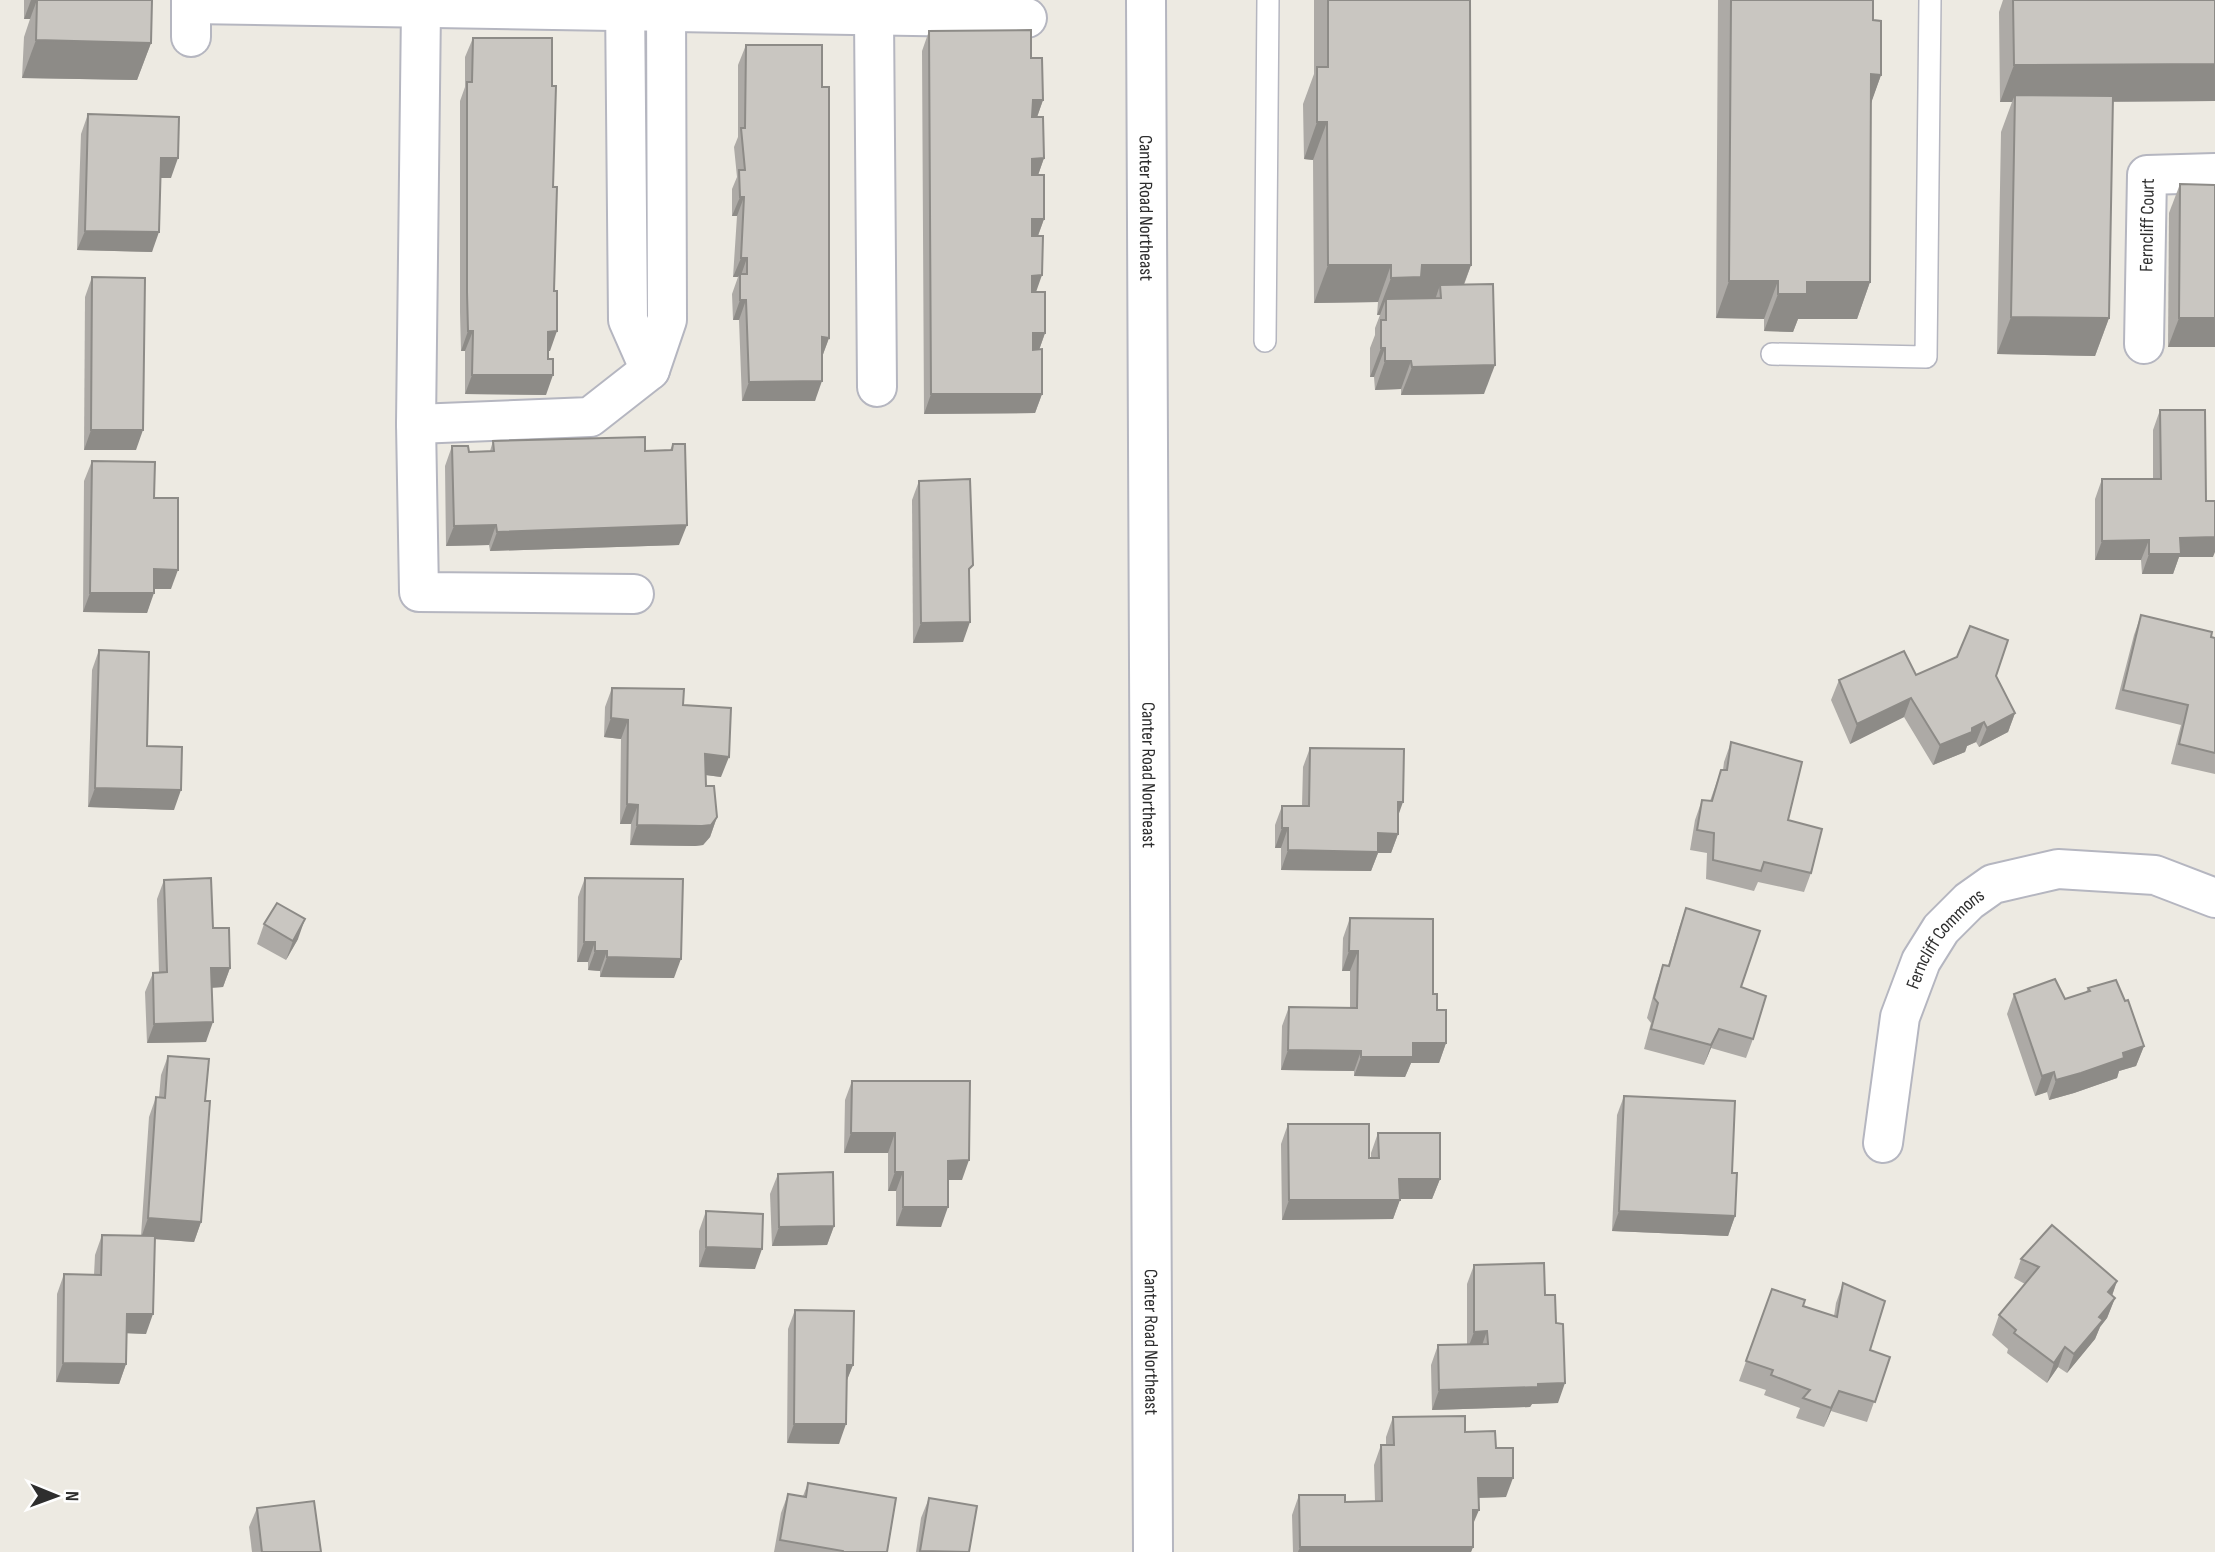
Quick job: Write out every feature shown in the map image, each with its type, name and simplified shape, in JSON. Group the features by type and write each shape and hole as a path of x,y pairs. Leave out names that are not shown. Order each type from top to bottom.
{"street":[{"name":"Canter Road Northeast","path":"1146,0 1153,1552"},
{"path":"625,6 628,320 649,370"},
{"path":"416,424 590,417 649,370 667,320 667,6"},
{"path":"191,14 421,8 667,6 874,16 1027,18"},
{"path":"421,8 416,424 419,592 634,594"},
{"path":"874,16 877,387"},
{"name":"Ferncliff Court","path":"2144,344 2147,175 2215,173"},
{"name":"Ferncliff Commons","path":"1883,1143 1900,1017 1921,961 1941,929 1969,901 1993,884 2058,869 2155,875 2215,898"}],"lane":[{"path":"1265,341 1268,0"},
{"path":"1772,354 1926,357 1930,0"}],"building":[{"path":"37,0 152,0 151,43 36,40"},
{"path":"1328,0 1470,0 1471,265 1422,265 1421,277 1391,278 1391,265 1328,265 1327,122 1317,122 1317,67 1328,67"},
{"path":"1731,0 1873,0 1873,20 1881,21 1881,75 1871,74 1870,282 1807,282 1807,294 1778,294 1778,281 1729,281"},
{"path":"2013,0 2215,0 2215,64 2014,65"},
{"path":"1031,30 1031,58 1042,58 1043,100 1033,100 1032,117 1043,117 1044,158 1032,159 1032,175 1044,175 1044,219 1032,219 1032,236 1043,236 1042,275 1032,276 1032,292 1045,292 1045,333 1033,333 1033,350 1042,349 1042,394 931,394 929,31"},
{"path":"473,38 552,38 552,86 556,86 553,187 557,187 554,291 557,291 557,331 548,332 548,359 553,359 553,375 472,375 473,331 468,331 467,292 467,82 472,82"},
{"path":"746,45 822,45 822,87 829,87 829,338 822,337 822,381 749,382 746,300 740,300 740,274 747,274 747,258 741,258 744,197 740,197 739,170 745,170 741,128 745,128"},
{"path":"2015,95 2113,96 2109,318 2011,317"},
{"path":"88,114 179,117 178,158 161,158 159,232 85,231"},
{"path":"2180,184 2215,185 2215,318 2179,318"},
{"path":"92,277 145,278 143,430 91,430"},
{"path":"1493,284 1495,365 1412,367 1411,361 1385,361 1385,348 1381,348 1381,320 1386,320 1386,299 1441,298 1440,285"},
{"path":"2160,410 2205,410 2206,501 2215,501 2215,537 2180,538 2181,554 2149,554 2149,540 2102,541 2102,479 2161,479"},
{"path":"645,437 645,451 672,450 673,444 685,444 687,525 497,532 496,525 454,526 452,446 468,446 469,452 494,451 493,441"},
{"path":"92,461 155,462 154,498 178,498 178,570 154,569 154,593 90,593"},
{"path":"970,479 973,565 969,569 970,622 921,623 919,481"},
{"path":"2141,615 2212,632 2211,637 2215,638 2215,753 2179,744 2188,705 2123,690"},
{"path":"1970,626 2008,640 1996,676 2015,713 1987,728 1984,722 1972,728 1972,732 1940,745 1911,698 1857,724 1839,680 1904,651 1916,675 1957,657"},
{"path":"99,650 149,652 147,746 182,747 181,790 95,788"},
{"path":"612,688 684,689 683,705 731,708 729,757 705,754 706,786 714,786 717,817 711,825 637,825 638,805 627,804 628,720 611,718"},
{"path":"1731,742 1802,762 1788,820 1822,829 1811,873 1764,862 1761,871 1713,860 1714,833 1697,830 1702,800 1712,801 1721,770 1727,770"},
{"path":"1310,748 1404,749 1403,802 1398,802 1398,834 1378,833 1378,852 1288,850 1288,828 1282,828 1282,806 1309,806"},
{"path":"211,878 213,928 229,928 230,968 211,968 213,1022 154,1024 153,973 167,972 164,880"},
{"path":"585,878 683,879 681,959 607,957 607,951 595,951 595,942 584,942"},
{"path":"277,903 305,919 293,941 264,924"},
{"path":"1686,908 1760,931 1741,987 1766,996 1753,1039 1719,1029 1711,1045 1651,1029 1658,1003 1654,998 1663,965 1669,966"},
{"path":"1350,918 1433,919 1433,994 1437,994 1437,1010 1446,1010 1446,1043 1413,1043 1413,1057 1361,1057 1361,1051 1288,1050 1289,1007 1357,1008 1358,951 1349,951"},
{"path":"2055,979 2065,999 2090,991 2088,988 2116,980 2125,1001 2128,1000 2144,1046 2123,1053 2124,1058 2081,1073 2056,1080 2054,1072 2042,1076 2014,994"},
{"path":"168,1056 209,1059 205,1101 210,1101 201,1222 148,1218 156,1097 165,1098"},
{"path":"852,1081 970,1081 969,1160 948,1161 948,1207 903,1207 903,1172 895,1172 895,1133 851,1133"},
{"path":"1624,1096 1735,1101 1732,1173 1737,1173 1735,1216 1619,1211"},
{"path":"1288,1124 1369,1124 1369,1158 1379,1158 1378,1133 1440,1133 1440,1179 1399,1179 1400,1200 1289,1200"},
{"path":"833,1172 834,1226 779,1227 778,1174"},
{"path":"706,1211 763,1214 762,1249 706,1247"},
{"path":"2052,1225 2117,1281 2108,1292 2115,1298 2099,1317 2103,1320 2074,1354 2065,1347 2054,1363 2014,1333 2016,1330 1999,1315 2039,1267 2021,1259"},
{"path":"102,1235 155,1236 153,1314 127,1314 126,1364 63,1363 64,1274 101,1275"},
{"path":"1544,1263 1545,1295 1555,1295 1556,1323 1563,1324 1565,1383 1538,1384 1538,1387 1439,1390 1438,1345 1488,1344 1487,1331 1474,1332 1474,1265"},
{"path":"1843,1283 1885,1301 1870,1350 1890,1357 1875,1402 1839,1391 1831,1408 1803,1398 1810,1390 1771,1375 1773,1370 1746,1361 1772,1289 1805,1300 1803,1306 1837,1317"},
{"path":"795,1310 854,1311 853,1365 847,1365 846,1424 794,1424"},
{"path":"1465,1416 1465,1432 1495,1431 1496,1448 1513,1448 1513,1478 1478,1478 1479,1510 1473,1510 1473,1547 1300,1547 1299,1495 1345,1495 1345,1502 1382,1501 1381,1445 1394,1445 1393,1417"},
{"path":"808,1483 896,1498 887,1552 843,1552 780,1540 788,1494 806,1497"},
{"path":"929,1498 977,1506 969,1552 920,1551"},
{"path":"314,1501 321,1552 262,1552 257,1508"}]}
